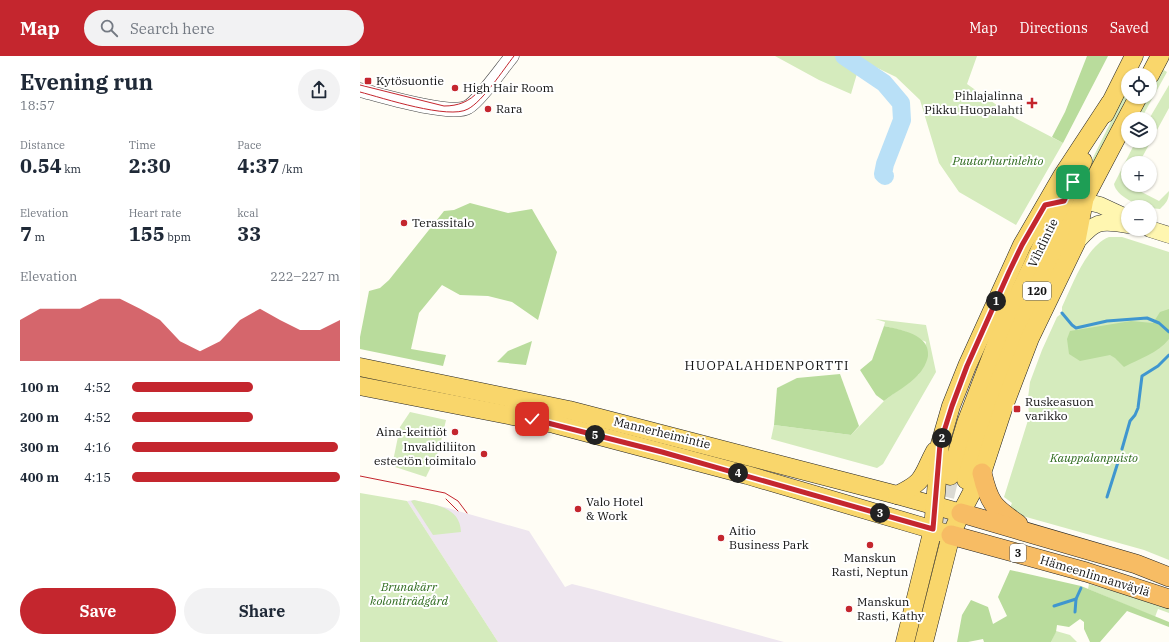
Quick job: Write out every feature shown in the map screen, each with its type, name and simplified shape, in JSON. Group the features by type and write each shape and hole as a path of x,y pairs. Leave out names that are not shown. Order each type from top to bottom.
{"highway":[{"path":"966,476 986,491 998,510 1033,533"},
{"name":"Hämeenlinnanväylä","path":"960,513 1136,564 1169,577"},
{"name":"Hämeenlinnanväylä","path":"942,532 1086,572 1169,599"}],"main road":[{"name":"Vihdintie","path":"966,476 966,423 1003,326 1134,56"},
{"path":"1154,68 1160,56"},
{"name":"Vihdintie","path":"942,532 936,506 940,444 967,366 1022,245 1062,176 1110,103"},
{"name":"Vihdintie","path":"942,532 960,513 966,476 981,428 1018,333 1041,282 1134,104"},
{"path":"1045,205 1076,199 1100,205 1121,215"},
{"name":"Vihdintie","path":"966,476 1004,406 1025,352 1076,243 1084,201"},
{"path":"1076,243 1088,228 1097,224 1113,222 1121,224"},
{"path":"1157,231 1169,235"},
{"name":"Mannerheimintie","path":"360,367 564,408 897,494 960,513"},
{"name":"Mannerheimintie","path":"360,386 554,424 690,460 942,532"},
{"path":"897,494 918,483 940,444"},
{"path":"906,642 942,532"},
{"path":"924,642 942,532"}],"street":[{"path":"360,90 444,110 467,108 477,99 512,56"}],"shaded area":[{"path":"414,500 529,531 565,587 572,584 596,590 784,642 498,642 407,501"}],"green space":[{"name":"Puutarhurinlehto","path":"775,56 977,56 967,84 1015,118 1063,143 1016,225 959,192 939,163 920,100 896,77 861,60 851,94 819,80"},
{"path":"1087,56 1108,56 1063,143 1052,137 1065,112"},
{"path":"1162,69 1167,72 1157,90 1157,79"},
{"path":"1169,85 1169,108 1157,130 1157,112 1153,112"},
{"path":"1121,101 1121,104 1124,104 1114,127 1082,190 1078,188"},
{"path":"1144,104 1149,104 1145,112 1140,112"},
{"path":"1132,148 1147,148 1143,156 1128,156"},
{"path":"1121,170 1121,192 1142,192 1159,201 1169,191 1167,201 1160,209 1157,209 1157,200 1129,200 1119,193 1114,184"},
{"path":"470,203 508,213 532,209 557,252 538,320 512,302 488,296 460,295 442,285 419,313 411,349 446,355 443,366 360,349 360,337 369,291 380,288 389,280 444,211 454,210"},
{"name":"Kauppalanpuisto","path":"1109,237 1122,237 1169,252 1169,560 1144,550 1019,515 1009,510 1012,503 1004,497 1029,417 1028,398 1030,382 1042,350 1057,317 1062,313 1062,307 1075,278 1093,249"},
{"path":"1169,309 1169,339 1154,352 1124,367 1110,355 1080,361 1069,354 1067,339 1070,331 1131,321 1153,323 1160,312"},
{"path":"875,319 926,325 936,372 883,464 877,468 771,439 774,425 851,435 884,401 919,374 926,342 904,331 884,326 885,322"},
{"path":"884,326 906,331 919,338 927,349 928,356 922,371 884,401 876,395 860,370 872,360"},
{"path":"532,341 526,365 497,362 508,351"},
{"path":"840,374 859,426 851,435 774,425 777,388 797,378"},
{"path":"410,412 446,420 439,450 426,477 392,466 400,427"},
{"name":"Brunakärr koloniträdgård","path":"360,493 407,501 498,642 360,642"},
{"path":"414,500 437,505 451,512 460,523 461,532 433,535 411,501"},
{"path":"1010,570 1081,586 1169,622 1169,627 1127,611 1100,642 1090,642 1084,629 1084,622 1080,619 1069,627 1057,625 1056,632 1051,642 984,642 983,639 968,642 957,642 962,615 971,600 988,607 993,624 1007,616 998,597"},
{"path":"1089,584 1169,607 1169,613 1158,609 1155,617 1088,589"},
{"path":"1056,631 1070,635 1077,642 1051,642"}],"waterway":[{"path":"844,56 884,83 901,103 902,120 885,164 883,174 885,176"},
{"path":"1062,313 1076,328 1107,321 1147,318 1159,323 1169,332"},
{"path":"1122,449 1130,421 1138,408 1142,376 1158,366 1169,355"},
{"path":"1107,497 1119,459"},
{"path":"1075,612 1076,599 1081,588"},
{"path":"1054,606 1076,599"}],"tunnel":[{"path":"939,523 950,476"}],"tram line":[{"path":"360,92 416,107 446,112 459,112 468,109 480,99 514,56"},
{"path":"360,85 444,106 463,103 479,91"},
{"path":"360,476 445,493 458,501 467,513"},
{"path":"446,499 458,511"}],"place":[{"name":"Kytösuontie","path":"368,81"},
{"name":"High Hair Room","path":"455,88"},
{"name":"Pihlajalinna Pikku Huopalahti","path":"1032,103"},
{"name":"Rara","path":"488,109"},
{"name":"Terassitalo","path":"404,223"},
{"name":"Ruskeasuon varikko","path":"1017,409"},
{"name":"Aina-keittiöt","path":"455,432"},
{"name":"Invalidiliiton esteetön toimitalo","path":"484,454"},
{"name":"Valo Hotel & Work","path":"578,509"},
{"name":"Aitio Business Park","path":"721,538"},
{"name":"Manskun Rasti, Neptun","path":"870,545"},
{"name":"Manskun Rasti, Kathy","path":"849,609"}],"district":[{"name":"HUOPALAHDENPORTTI","path":"767,365"}],"route":[{"path":"532,419 746,475 933,529 940,444 967,366 1022,245 1045,205 1064,201 1073,182"}]}
